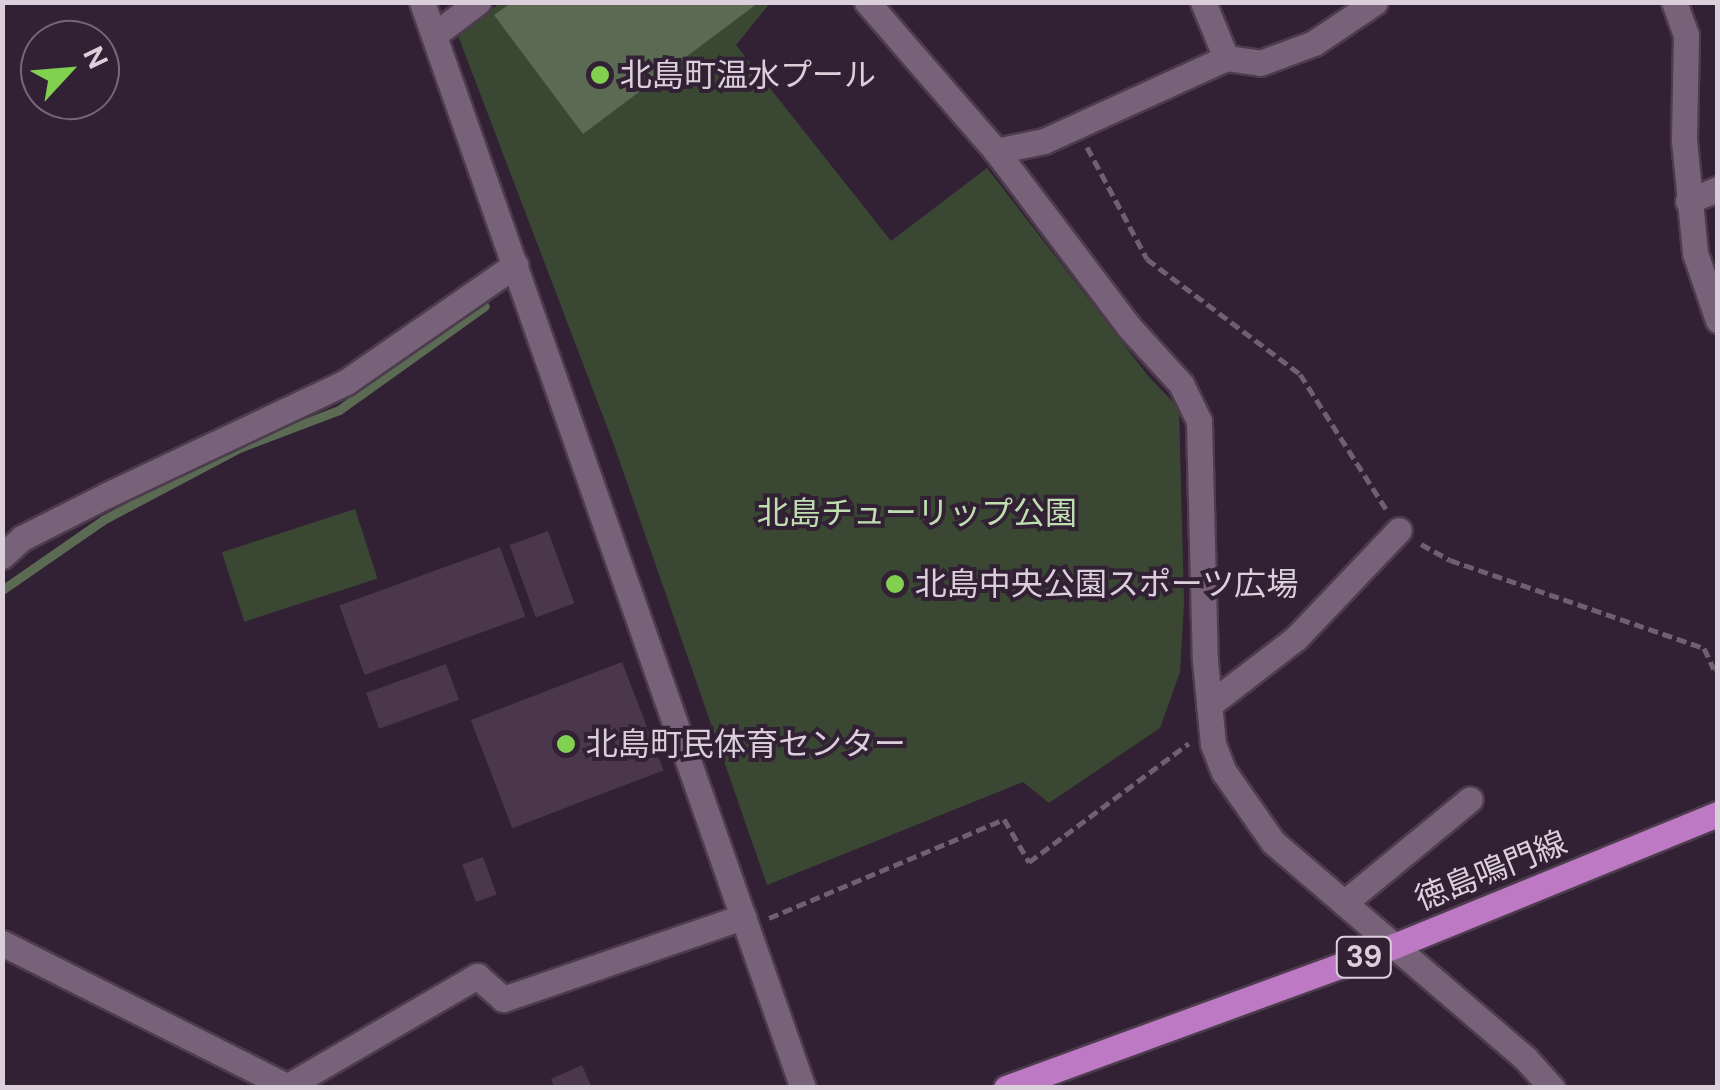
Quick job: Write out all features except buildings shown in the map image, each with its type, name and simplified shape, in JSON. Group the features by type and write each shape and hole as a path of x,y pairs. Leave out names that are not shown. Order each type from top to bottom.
{"main road":[{"name":"徳島鳴門線","path":"1006,1088 1394,946 1718,814"}],"street":[{"path":"422,2 802,1088"},
{"path":"434,35 478,2"},
{"path":"866,2 996,151 1129,327 1181,384 1199,421 1210,716 1224,772 1273,842 1526,1059 1552,1088"},
{"path":"1203,2 1226,58"},
{"path":"996,151 1044,141 1226,58 1260,63 1314,43 1376,2"},
{"path":"1674,2 1686,34 1688,202 1695,253 1718,320"},
{"path":"1688,202 1718,189"},
{"path":"2,556 22,538 107,495 346,382 515,266"},
{"path":"1210,716 1296,638 1399,530"},
{"path":"1344,903 1470,799"},
{"path":"2,944 280,1085 476,976 504,999 744,922"}],"path":[{"path":"1076,126 1147,259 1300,374 1399,530 1450,560 1704,648 1714,669 1718,668"},
{"path":"744,922 1004,819 1029,862 1210,716"}],"green space":[{"name":"北島チューリップ公園","path":"500,3 770,3 736,45 891,241 987,168 1149,377 1179,408 1184,603 1180,672 1160,728 1049,803 1023,782 767,885 614,445 457,33"},
{"path":"355,509 378,578 244,622 222,552"}],"shaded area":[{"name":"北島町温水プール","path":"511,3 758,3 583,134 494,15"}],"waterway":[{"path":"2,590 103,520 239,448 339,410 485,306"}],"place":[{"name":"北島町温水プール","path":"600,75"},
{"name":"北島中央公園スポーツ広場","path":"895,584"},
{"name":"北島町民体育センター","path":"566,744"}]}
